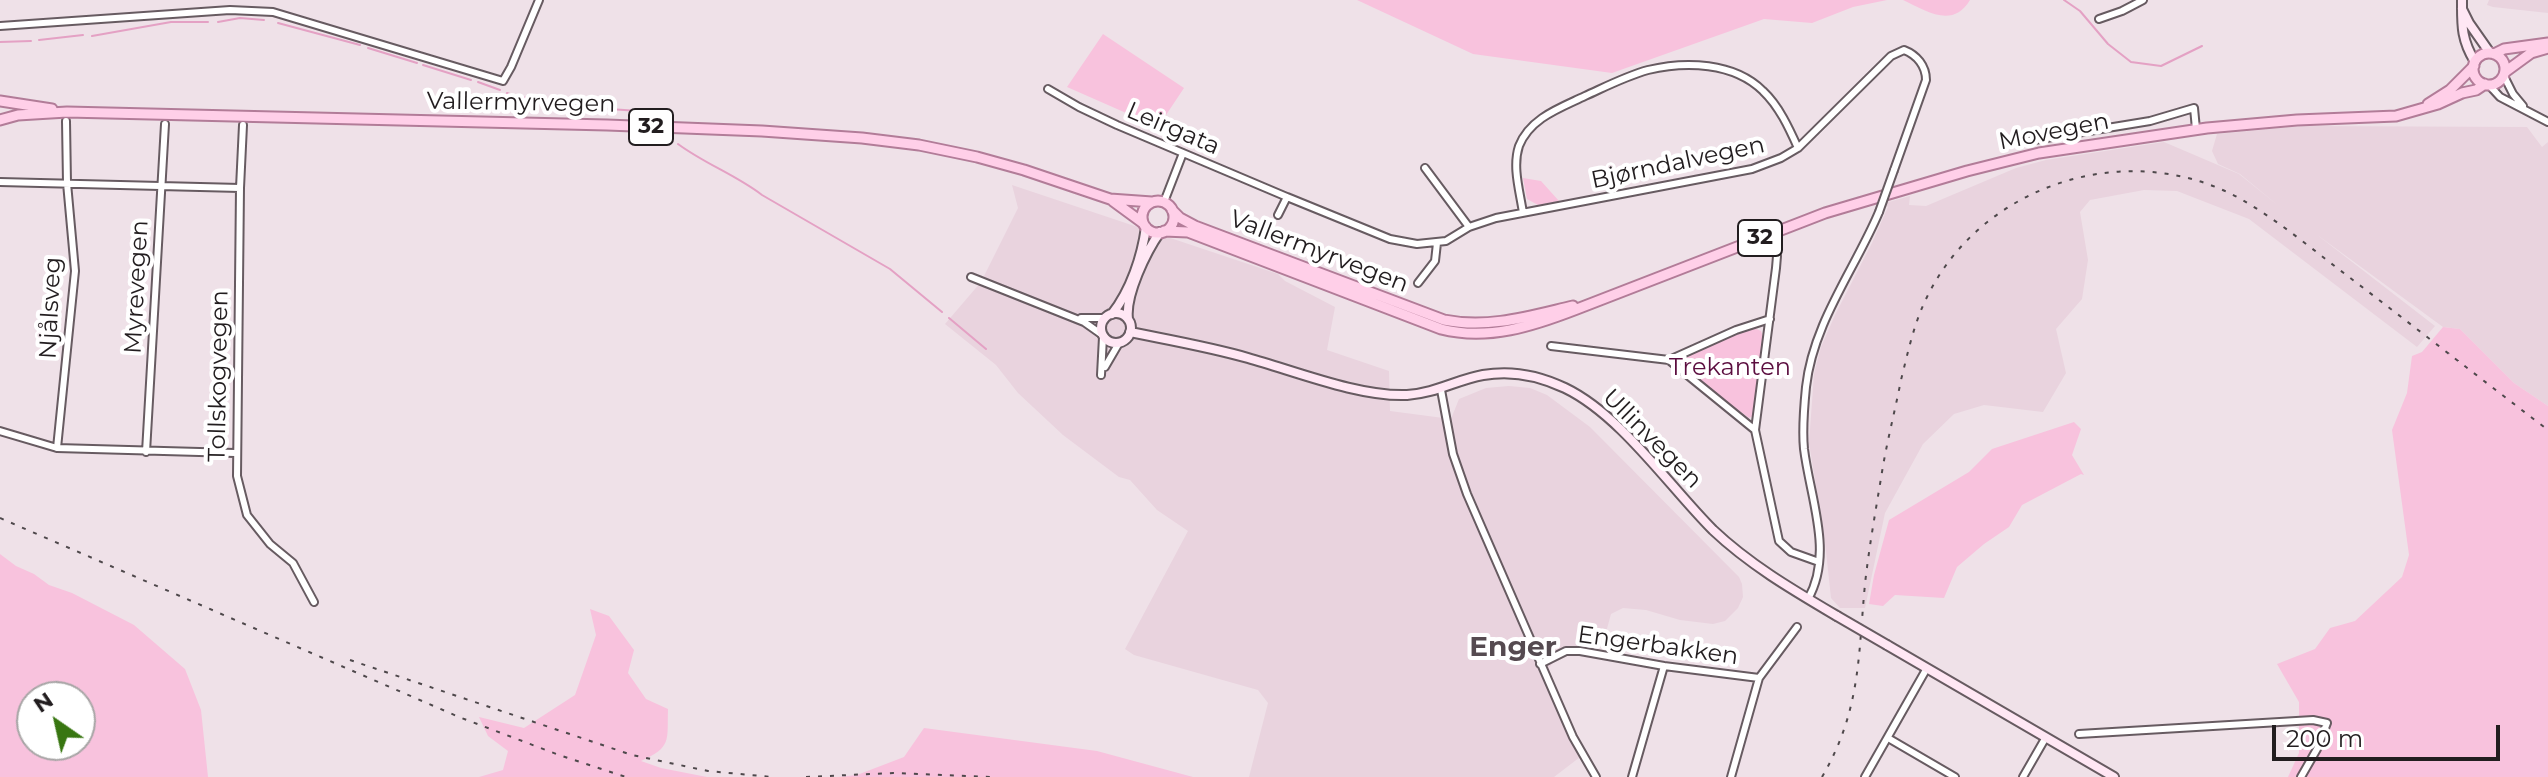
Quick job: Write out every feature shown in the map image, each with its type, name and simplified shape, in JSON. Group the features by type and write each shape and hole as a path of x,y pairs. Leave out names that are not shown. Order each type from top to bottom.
{"main road":[{"path":"2462,4 2469,23 2492,53 2502,59 2504,74"},
{"path":"2462,4 2463,34 2477,79 2487,84"},
{"name":"32","path":"2474,64 2481,55 2504,49 2548,45"},
{"name":"32","path":"2487,84 2498,83 2504,74 2531,53 2548,45"},
{"name":"Movegen","path":"2422,109 2450,90 2474,64"},
{"name":"Movegen","path":"1601,300 1786,227 1922,183 2039,153 2196,129 2309,119 2396,116 2487,84"},
{"name":"32","path":"0,101 3,110 0,120"},
{"name":"Vallermyrvegen","path":"0,101 66,117"},
{"name":"Vallermyrvegen","path":"0,120 18,115 607,125 862,138 977,157 1110,199 1164,202 1180,218 1195,226 1413,309 1456,322 1500,322 1601,300"},
{"name":"Vallermyrvegen","path":"1110,199 1152,232 1188,232 1450,331 1486,333 1515,329 1601,300"},
{"path":"1152,202 1143,211 1139,258 1122,300 1101,325 1102,336 1110,343 1119,343 1130,332 1129,300 1145,260 1162,232 1173,222 1172,210"},
{"path":"1109,316 1121,314 1128,319"},
{"name":"Ullinvegen","path":"1130,332 1245,357 1365,390 1404,395 1441,390 1480,375 1541,378 1571,391 1607,418 1730,545 1765,572 1927,668"},
{"path":"1927,668 2114,777"}],"street":[{"path":"0,26 230,10 273,12 503,81 539,0"},
{"path":"2099,19 2143,0"},
{"name":"Bjørndalvegen","path":"1437,243 1490,220 1741,172 1773,162 1798,148 1891,56 1904,50 1921,63 1926,80 1879,212 1837,295 1817,346 1807,384 1804,448 1818,528 1819,562"},
{"path":"1523,213 1517,154 1530,128 1546,115 1646,71 1685,65 1710,66 1751,81 1772,100 1798,148"},
{"path":"2504,74 2513,94 2525,109"},
{"path":"2487,84 2500,97 2548,122"},
{"name":"Leirgata","path":"1048,89 1079,107 1183,153 1390,239 1417,244 1437,243"},
{"name":"Movegen","path":"2028,141 2150,121 2194,108 2196,129"},
{"name":"Njålsveg","path":"57,448 75,271 67,183 66,117"},
{"name":"Myrevegen","path":"146,452 165,124"},
{"name":"Tollskogvegen","path":"243,125 237,476 247,515 270,544 293,563 314,602"},
{"path":"1164,202 1183,153"},
{"path":"1425,168 1469,227"},
{"path":"0,182 240,188"},
{"path":"1278,215 1287,197"},
{"path":"1418,283 1435,261 1437,243"},
{"path":"1773,248 1777,256 1776,268 1755,430 1779,541 1791,552 1819,562 1817,579 1808,599"},
{"path":"971,277 1089,324 1102,336 1102,372 1119,343"},
{"path":"1071,317 1109,316"},
{"path":"1551,346 1669,360 1736,330 1770,319"},
{"path":"1669,360 1755,430"},
{"path":"1441,390 1453,454 1462,482 1576,744 1596,777"},
{"path":"0,431 57,448 235,453"},
{"name":"Engerbakken","path":"1540,664 1566,651 1580,651 1759,678 1797,627"},
{"path":"1632,777 1664,666"},
{"path":"1865,777 1927,668"},
{"path":"1731,777 1759,678"},
{"path":"2079,734 2313,720 2327,723 2301,777"},
{"path":"2023,777 2046,737"},
{"path":"1888,738 1955,777"}],"shaded area":[{"path":"2489,0 2548,0 2548,13 2493,7 2487,5"},
{"path":"2302,126 2527,127 2542,147 2548,142 2548,406 2514,383 2460,329 2443,327 2316,234 2435,326 2417,347 2249,219 2177,191 2144,190 2090,200 2080,212 2088,260 2082,299 2056,329 2066,373 2043,412 1984,405 1954,414 1923,444 1885,513 1865,608 1840,608 1831,598 1809,443 1814,374 1821,347 1835,315 1888,207 1885,203 1910,196 1909,205 1926,206 2016,168 2046,160 2164,142 2239,174 2280,207 2240,174 2218,164 2212,151 2217,134"},
{"path":"1012,185 1278,274 1285,281 1335,307 1327,350 1389,371 1390,411 1451,419 1459,399 1486,388 1530,388 1547,395 1590,427 1739,577 1743,597 1738,608 1725,621 1713,624 1623,608 1611,614 1605,636 1598,642 1555,660 1549,668 1550,675 1584,754 1554,777 1249,777 1268,703 1258,690 1134,655 1125,649 1188,531 1157,510 1130,480 1119,477 1063,435 1018,393 996,365 945,324 981,282 1018,208"}],"green space":[{"path":"1357,0 1887,0 1853,7 1812,23 1764,19 1612,73 1473,54"},
{"path":"1903,0 1970,0 1956,14 1947,16"},
{"path":"1103,34 1184,88 1158,127 1067,87"},
{"path":"1523,178 1541,181 1559,201 1538,205 1527,199"},
{"name":"Trekanten","path":"1752,327 1761,331 1764,340 1755,415 1749,418 1684,370 1681,362 1684,356"},
{"path":"2443,327 2460,329 2514,383 2548,406 2548,777 2288,777 2299,753 2299,702 2277,664 2315,649 2330,628 2355,621 2402,577 2409,555 2392,430 2407,393 2412,356 2422,352"},
{"path":"2074,422 2081,429 2072,455 2084,475 2022,505 2009,527 1957,567 1944,598 1895,595 1883,606 1869,604 1889,520 1969,472 1992,449"},
{"path":"0,554 49,585 72,593 134,625 185,669 201,710 208,777 0,777"},
{"path":"590,609 609,616 634,650 628,673 646,699 668,709 666,742 641,761 707,777 479,777 503,770 508,751 488,736 479,717 524,728 575,695 596,635"},
{"path":"924,728 1097,751 1193,777 838,777 857,775 904,757"}],"waterway":[{"path":"2064,0 2080,11 2108,44 2131,62 2161,66 2202,46"},
{"path":"218,22 240,18 264,20"},
{"path":"92,36 171,22 208,22"},
{"path":"278,23 360,45"},
{"path":"39,40 83,35"},
{"path":"0,42 31,41"},
{"path":"368,48 417,63"},
{"path":"423,65 471,80"},
{"path":"478,82 500,90"},
{"path":"507,93 595,108 653,112"},
{"path":"678,144 890,269 942,312"},
{"path":"949,318 986,349"}],"railway":[{"path":"1822,777 1844,729 1856,683 1868,556 1884,460 1918,317 1952,258 1983,225 2020,200 2061,182 2105,173 2150,172 2194,180 2237,197 2294,235 2548,430"},
{"path":"0,518 459,717 626,777"},
{"path":"350,660 632,755 708,771 772,777"},
{"path":"806,777 893,773 990,777"}],"district":[{"name":"Enger","path":"1513,648"}]}
